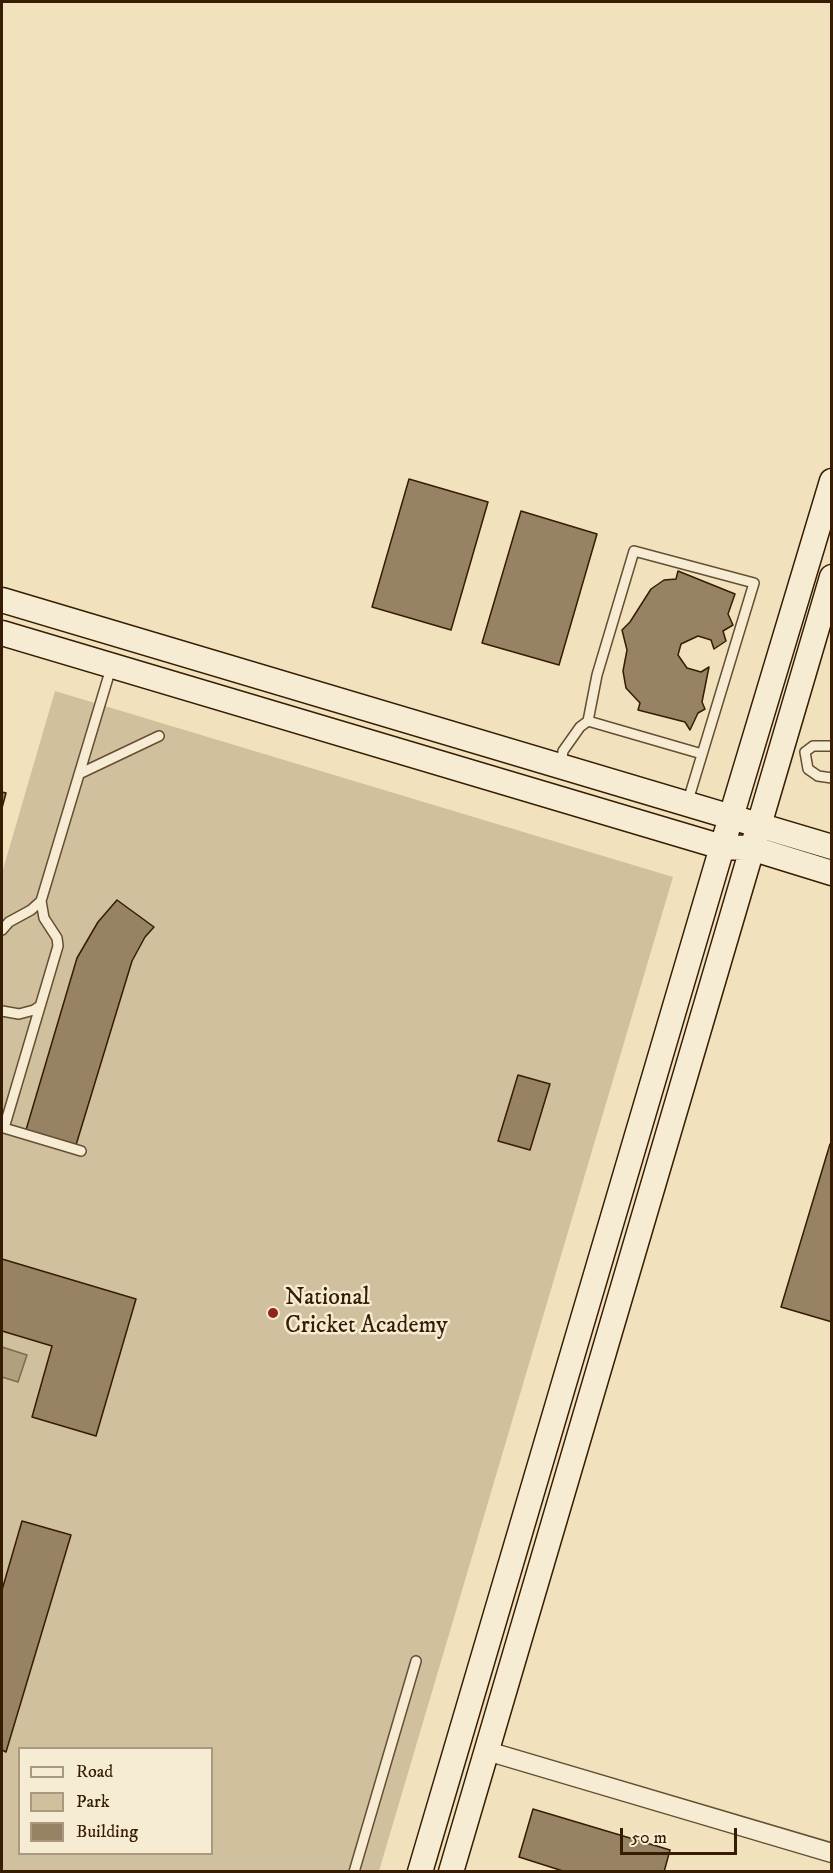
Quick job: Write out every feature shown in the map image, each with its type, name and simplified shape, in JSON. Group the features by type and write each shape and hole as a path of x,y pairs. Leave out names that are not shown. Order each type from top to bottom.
{"main road":[{"path":"420,1872 831,481"},
{"path":"451,1872 758,825 794,748 831,577"},
{"path":"2,600 831,847"},
{"path":"2,633 722,847 752,848 831,873"}],"street":[{"path":"487,1751 831,1853"}],"lane":[{"path":"561,766 563,751 580,727 588,721 597,675 634,551 754,583 687,804"},
{"path":"81,1151 4,1128 58,946 57,938 44,918 41,901 111,665"},
{"path":"588,721 702,754"},
{"path":"79,774 159,736"},
{"path":"831,746 794,748 807,769 818,776 831,778"},
{"path":"2,930 9,922 31,910 41,901"},
{"path":"2,1011 19,1014 40,1006"},
{"path":"354,1872 416,1662"}],"green space":[{"name":"National Cricket Academy","path":"55,691 673,877 379,1871 2,1871 2,873"}],"shaded area":[{"path":"2,1347 27,1355 18,1382 2,1377"}],"building":[{"path":"409,479 488,502 451,630 372,607"},
{"path":"521,511 597,534 559,665 482,643"},
{"path":"678,571 735,594 728,614 733,625 723,631 726,641 714,649 711,640 698,636 681,644 678,655 687,668 701,672 709,667 702,702 705,709 698,713 690,730 685,722 638,710 640,703 626,688 623,671 627,650 622,630 630,622 651,589 664,580 676,579"},
{"path":"2,792 6,793 2,808"},
{"path":"117,900 154,927 145,937 132,961 76,1145 26,1130 77,958 98,922"},
{"path":"518,1075 550,1084 530,1150 498,1141"},
{"path":"830,1144 832,1145 832,1322 781,1307"},
{"path":"2,1259 136,1299 96,1436 32,1417 52,1346 2,1331"},
{"path":"22,1521 71,1535 6,1752 2,1750 2,1590"},
{"path":"533,1809 670,1850 664,1872 566,1872 519,1857"}],"place":[{"name":"National Cricket Academy","path":"273,1313"}]}
